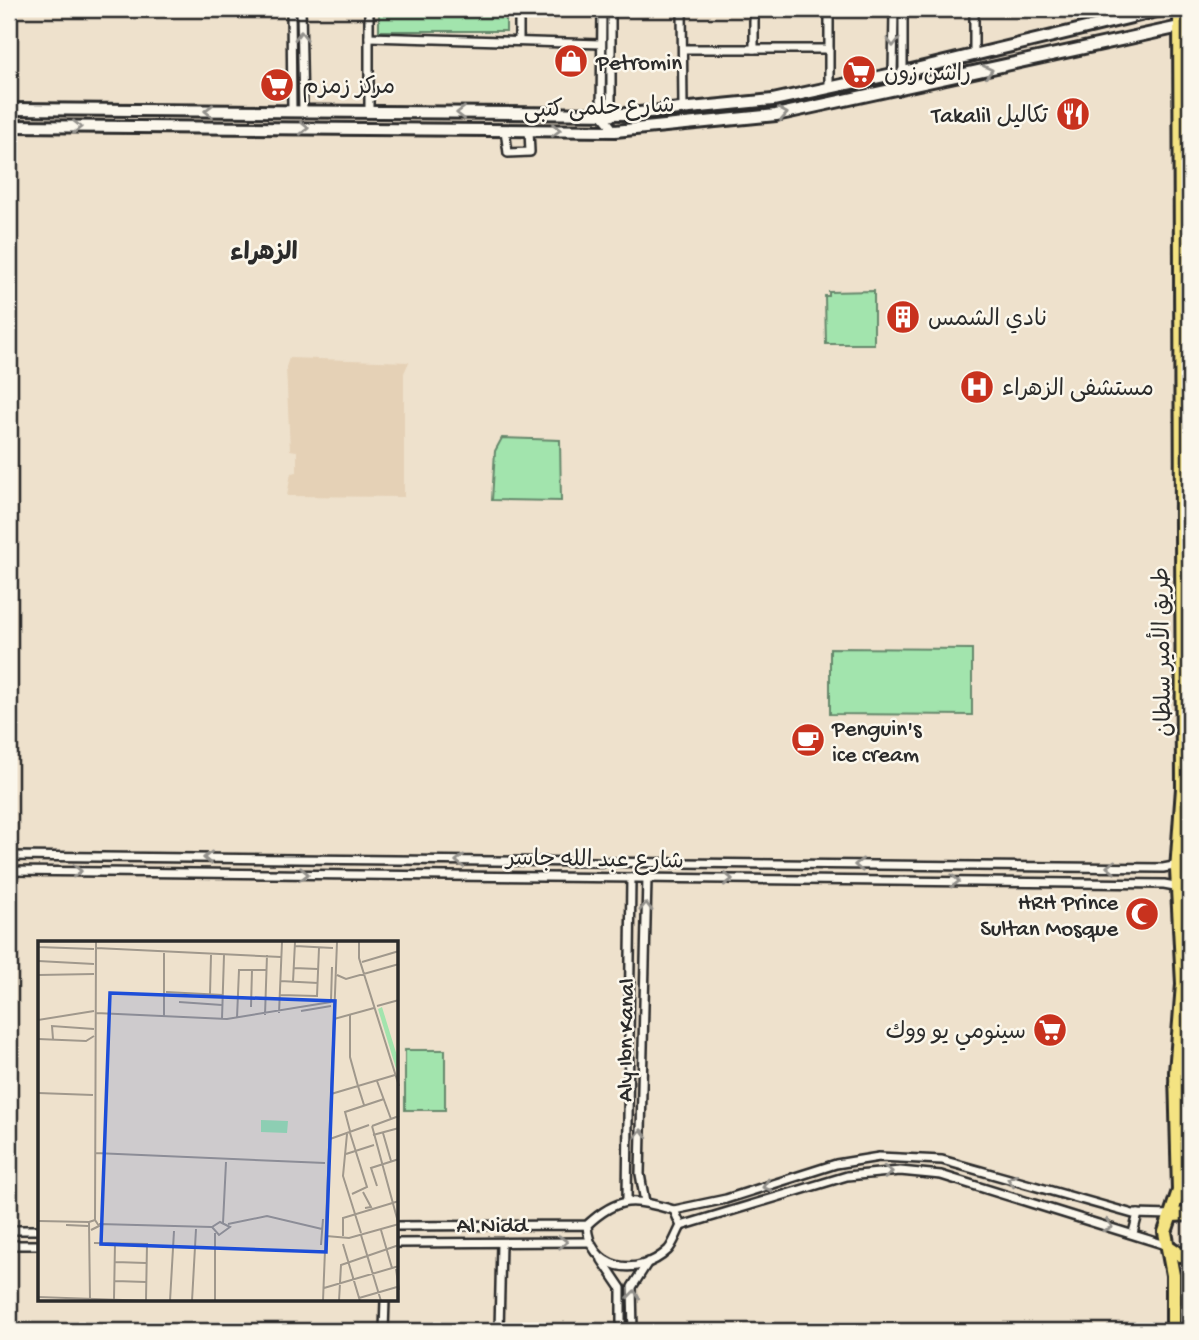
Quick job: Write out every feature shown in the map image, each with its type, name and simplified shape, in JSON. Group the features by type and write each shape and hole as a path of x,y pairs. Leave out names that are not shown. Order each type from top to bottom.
{"main road":[{"name":"طريق الأمير سلطان","path":"1173,1331 1169,1247 1165,1231 1167,1222 1174,1215 1180,1191 1176,1078 1182,984 1180,887 1185,863 1185,326 1180,9"},
{"path":"1190,1069 1176,1078 1190,1089"},
{"path":"1174,1215 1190,1214"},
{"path":"1169,1247 1181,1255 1190,1256"}],"street":[{"path":"291,9 297,111"},
{"path":"297,111 301,9"},
{"path":"369,9 369,112"},
{"path":"519,9 519,40"},
{"path":"602,9 601,44 606,114 614,131"},
{"path":"606,114 611,9"},
{"path":"682,9 683,109"},
{"path":"754,9 754,49"},
{"path":"829,9 829,88"},
{"path":"894,9 898,91"},
{"path":"898,73 903,9"},
{"path":"974,9 974,55"},
{"name":"شارع حلمى كتبى","path":"9,109 606,114 683,109 773,100 1165,9"},
{"name":"شارع حلمى كتبى","path":"9,126 614,131 776,115 898,91 1180,27"},
{"path":"369,37 601,44"},
{"path":"682,49 829,49"},
{"path":"505,130 508,153 530,152 529,130"},
{"name":"شارع عبد الله جاسر","path":"9,856 1163,868 1185,863"},
{"path":"165,872 167,858"},
{"path":"762,864 762,879"},
{"name":"شارع عبد الله جاسر","path":"9,870 1164,884 1180,887"},
{"path":"626,1200 631,877"},
{"name":"Aly Ibn Kanal","path":"645,1202 640,1174 647,878"},
{"path":"399,1226 587,1225 605,1208 626,1200 674,1210 734,1197 836,1164 864,1160 910,1159 942,1160 1138,1214 1174,1215"},
{"path":"910,1159 910,1172"},
{"path":"864,1160 866,1174"},
{"path":"971,1184 975,1169"},
{"path":"602,1259 626,1268 648,1262 668,1250 681,1226 847,1176 910,1172 941,1175 1133,1233 1169,1247"},
{"path":"802,1175 807,1188"},
{"path":"1044,1206 1050,1191"},
{"path":"734,1197 737,1209"},
{"path":"1086,1219 1090,1202"},
{"path":"674,1210 681,1226"},
{"path":"1133,1233 1138,1214"},
{"path":"587,1225 588,1242 621,1288 621,1331"},
{"path":"9,1230 38,1230"},
{"name":"Al Nidd","path":"399,1243 588,1242"},
{"path":"499,1331 502,1243"},
{"path":"9,1245 38,1245"},
{"path":"633,1331 632,1287 648,1262"},
{"path":"384,1331 385,1302"},
{"path":"205,1331 242,1331"}],"shaded area":[{"path":"289,358 409,362 404,373 404,497 287,496 291,473 297,472 297,451 290,450 286,367"}],"green space":[{"path":"379,9 506,9 506,31 379,31"},
{"path":"874,291 874,344 826,344 825,296 829,296 829,292"},
{"path":"502,438 560,440 561,501 492,500 495,451"},
{"path":"830,648 972,649 972,715 830,714"},
{"path":"405,1050 445,1050 445,1110 405,1110"}],"place":[{"name":"Petromin","path":"571,61"},
{"name":"راشن زون","path":"859,72"},
{"name":"مركز زمزم","path":"277,85"},
{"name":"Takalil تكاليل","path":"1073,114"},
{"name":"نادي الشمس","path":"903,317"},
{"name":"مستشفى الزهراء","path":"977,387"},
{"name":"Penguin's ice cream","path":"808,740"},
{"name":"HRH Prince Sultan Mosque","path":"1142,914"},
{"name":"سينومي يو ووك","path":"1050,1030"}],"district":[{"name":"الزهراء","path":"264,251"}]}
